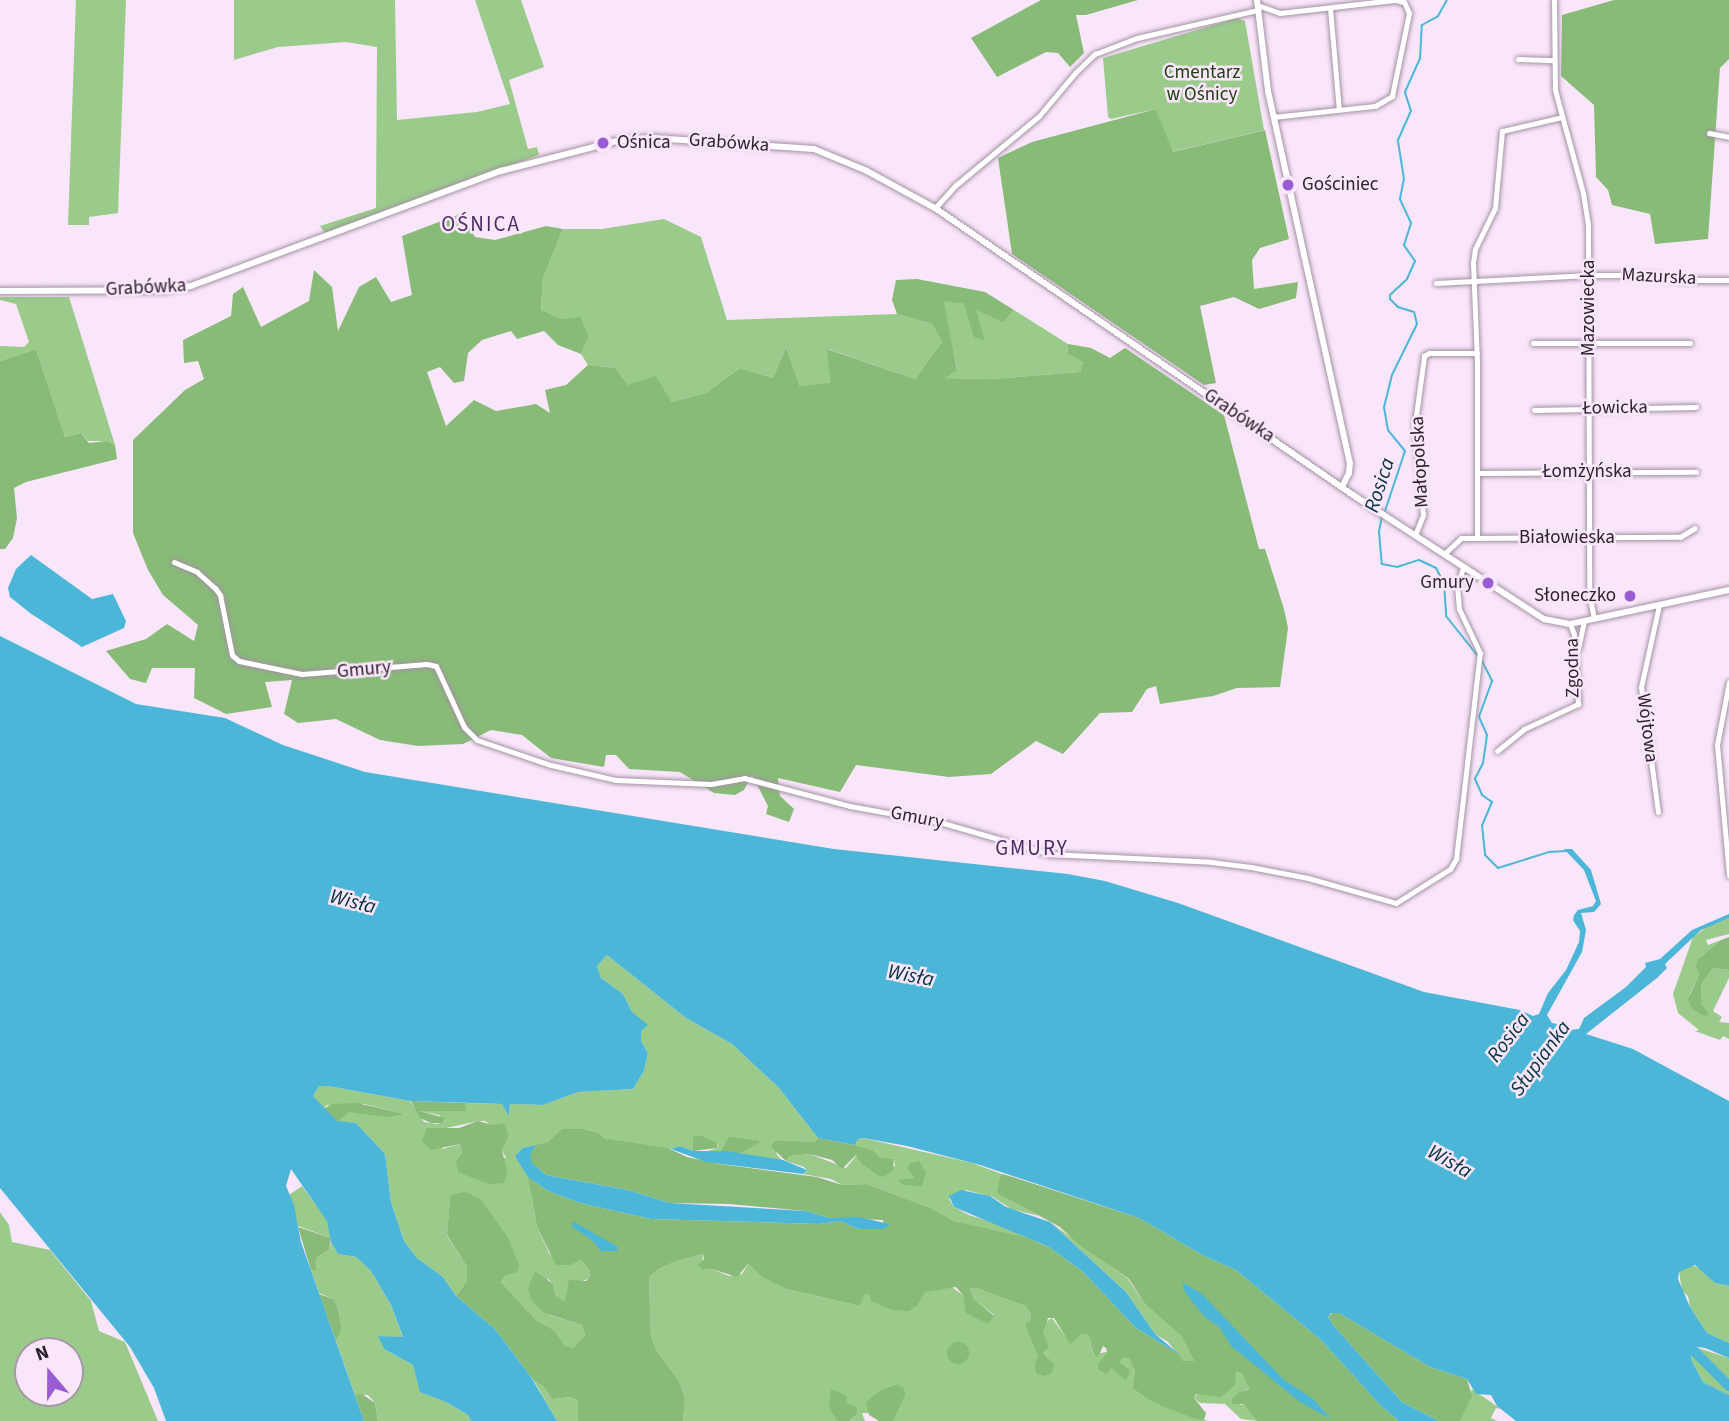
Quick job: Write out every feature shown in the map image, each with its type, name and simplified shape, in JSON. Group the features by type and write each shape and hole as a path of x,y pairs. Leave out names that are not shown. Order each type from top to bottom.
{"street":[{"path":"935,208 950,190 1044,111 1075,73 1095,54 1147,36 1257,5 1280,13 1394,0 1404,2 1409,13 1392,96 1375,106 1273,117"},
{"name":"Mazowiecka","path":"1554,0 1555,90 1586,206 1589,275 1589,593 1594,619"},
{"path":"1257,5 1273,117 1350,463 1349,473 1342,486"},
{"path":"1330,8 1339,110"},
{"path":"1518,59 1554,60"},
{"path":"1477,537 1477,353 1473,282 1475,249 1497,198 1502,131 1562,117"},
{"path":"1709,133 1729,137"},
{"name":"Grabówka","path":"0,291 165,290 191,286 519,165 634,139 820,150 867,171 935,208 1391,520 1544,619 1570,624"},
{"path":"1436,283 1589,275"},
{"name":"Mazurska","path":"1589,275 1649,275 1681,280 1729,280"},
{"path":"1534,343 1690,343"},
{"name":"Małopolska","path":"1415,535 1423,515 1415,424 1424,356 1429,353 1477,353"},
{"name":"Łowicka","path":"1534,410 1696,407"},
{"name":"Łomżyńska","path":"1478,473 1696,472"},
{"name":"Białowieska","path":"1444,554 1455,541 1477,537 1680,537 1695,528"},
{"name":"Gmury","path":"174,562 197,572 220,595 232,655 239,661 302,674 426,664 436,666 464,727 477,740 551,765 616,780 711,784 744,778 850,806 943,822 1060,856 1211,862 1251,867 1308,878 1396,903 1450,869 1456,859 1480,664 1480,653 1459,609 1457,587 1463,567"},
{"path":"1570,624 1729,590"},
{"name":"Wójtowa","path":"1658,812 1641,687 1659,605"},
{"path":"1576,655 1584,621"},
{"name":"Zgodna","path":"1497,751 1524,729 1578,704 1574,634 1570,624"},
{"path":"1729,682 1717,745 1729,875"}],"green space":[{"path":"76,0 126,0 118,213 89,217 89,225 68,225"},
{"path":"234,0 395,0 397,120 477,112 510,104 475,0 521,0 544,67 509,80 528,149 537,147 539,155 325,233 320,226 376,208 377,47 346,42 278,47 234,60"},
{"path":"1041,0 1138,0 1086,15 1076,15 1084,53 1070,67 1058,53 1046,52 997,77 971,38"},
{"path":"1614,0 1729,0 1729,59 1720,68 1708,239 1655,244 1650,214 1612,205 1608,190 1596,177 1594,105 1561,76 1562,15"},
{"name":"Cmentarz w Ośnicy","path":"1237,18 1245,21 1264,130 1172,152 1156,109 1111,119 1108,117 1103,58"},
{"path":"1156,109 1173,152 1265,130 1289,239 1260,248 1252,260 1254,289 1298,282 1296,298 1259,309 1234,297 1200,306 1216,383 1204,385 1012,254 998,158 1032,142"},
{"path":"460,214 475,237 495,240 546,226 563,229 543,278 541,310 562,319 580,317 589,337 581,354 558,345 544,331 517,339 511,331 482,340 468,353 464,381 454,383 440,367 427,372 446,426 474,400 496,411 536,404 550,413 545,390 566,385 588,365 615,368 628,385 656,376 671,402 706,393 740,368 773,378 786,347 800,386 830,383 827,349 915,379 942,342 932,324 897,314 892,300 896,280 917,279 985,292 1014,310 1003,323 976,310 985,341 974,337 964,304 944,301 957,370 945,378 992,379 1080,372 1083,362 1067,354 1068,344 1091,348 1110,358 1125,348 1224,415 1259,549 1265,549 1288,628 1280,687 1237,688 1213,696 1160,704 1156,686 1147,689 1132,712 1100,713 1063,754 1036,741 991,774 949,777 856,765 840,792 778,778 780,796 794,809 789,822 766,814 768,806 752,775 744,790 735,795 714,793 680,772 629,769 616,755 606,755 604,767 551,758 522,735 491,730 463,744 418,746 380,740 336,719 298,723 284,714 292,680 265,682 272,707 226,714 194,698 195,668 152,668 146,683 130,679 106,651 146,639 167,624 194,641 198,625 163,595 148,570 133,533 133,440 185,390 204,379 198,361 184,363 183,340 231,316 233,294 243,287 261,327 309,301 314,270 332,287 338,331 359,287 376,277 391,302 412,295 402,236"},
{"path":"664,219 701,237 727,320 897,314 932,324 942,342 915,379 828,349 830,384 800,386 786,347 773,378 740,368 706,393 671,402 628,385 615,368 588,365 581,354 589,337 562,319 541,310 543,278 563,229 602,229"},
{"path":"0,297 69,297 115,445 107,441 88,441 81,433 65,437 36,349 0,361 0,346 24,347 29,342 16,304 0,300"},
{"path":"943,300 964,304 1003,323 1014,310 1068,344 1067,354 1083,362 1080,372 992,379 943,378 957,369"},
{"path":"36,349 65,437 81,433 89,443 107,441 115,445 117,459 26,482 14,488 17,518 13,538 5,549 0,549 0,361"},
{"path":"1729,918 1729,934 1706,940 1708,945 1721,940 1698,959 1699,974 1690,994 1693,1010 1705,1017 1708,1014 1701,1003 1701,985 1713,968 1729,970 1729,978 1713,1011 1722,1017 1719,1022 1729,1023 1729,1039 1723,1036 1720,1040 1695,1031 1699,1030 1678,1013 1673,994 1693,937 1708,926"},
{"path":"1729,937 1729,970 1713,968 1701,985 1701,1003 1709,1014 1705,1017 1693,1010 1688,1000 1699,974 1696,967 1698,959 1721,940"},
{"path":"607,955 686,1018 732,1044 779,1088 818,1138 814,1142 774,1140 777,1155 782,1160 776,1160 739,1154 761,1141 735,1137 729,1138 720,1152 715,1153 705,1152 717,1148 718,1145 700,1135 693,1140 693,1151 680,1146 671,1149 604,1138 599,1133 584,1129 562,1129 546,1143 531,1194 537,1227 550,1255 581,1260 589,1269 590,1278 580,1282 565,1303 556,1296 553,1284 547,1278 549,1315 582,1325 585,1335 573,1348 565,1347 554,1330 536,1320 501,1282 506,1275 499,1226 490,1212 450,1198 447,1236 467,1267 467,1281 456,1296 443,1277 417,1258 404,1241 391,1202 385,1154 356,1123 337,1122 341,1115 349,1112 401,1113 364,1104 327,1105 323,1109 313,1096 319,1086 328,1086 410,1101 424,1122 437,1124 445,1121 439,1115 419,1111 465,1111 465,1103 502,1104 509,1115 510,1104 543,1105 578,1092 633,1089 644,1071 648,1053 641,1041 641,1023 623,994 601,978 597,966","holes":["485,1121 509,1136 502,1150 506,1158 462,1153 460,1144 442,1149 446,1128"]},
{"path":"411,1101 465,1103 466,1111 420,1111 445,1118 443,1123 431,1123 420,1118"},
{"path":"357,1103 402,1115 387,1117 349,1112 337,1122 323,1109 332,1104"},
{"path":"478,1121 493,1125 503,1123 505,1126 509,1136 502,1150 507,1171 504,1183 488,1184 458,1172 456,1161 462,1153 460,1144 431,1150 422,1141 427,1128 459,1128"},
{"path":"562,1129 584,1129 599,1133 604,1138 668,1148 687,1157 720,1164 817,1177 842,1185 867,1184 931,1208 954,1221 1024,1237 1049,1247 1082,1271 1136,1328 1180,1355 1183,1361 1194,1361 1181,1336 1145,1304 1129,1279 1078,1244 1060,1227 997,1193 1000,1178 1002,1174 1013,1177 1139,1218 1204,1256 1236,1270 1321,1340 1381,1406 1399,1421 1257,1421 1244,1404 1232,1404 1232,1399 1238,1393 1250,1389 1242,1374 1236,1372 1235,1385 1221,1397 1196,1394 1194,1398 1206,1413 1204,1420 1193,1418 1150,1401 1132,1388 1135,1371 1129,1358 1123,1358 1120,1362 1130,1371 1126,1381 1112,1368 1106,1375 1098,1370 1097,1364 1107,1352 1106,1348 1103,1346 1098,1357 1093,1353 1089,1336 1082,1334 1070,1344 1054,1318 1048,1318 1043,1332 1049,1348 1043,1352 1054,1365 1052,1373 1043,1376 1036,1373 1035,1364 1038,1357 1025,1324 1030,1321 1031,1314 1025,1306 977,1288 970,1288 974,1299 994,1316 988,1324 966,1313 963,1295 956,1287 925,1292 918,1305 909,1311 892,1310 871,1301 869,1294 865,1294 860,1306 786,1289 763,1278 748,1264 737,1277 712,1269 702,1270 698,1265 704,1259 703,1254 658,1269 649,1278 651,1337 657,1351 679,1381 685,1398 683,1421 578,1421 578,1401 571,1397 552,1399 544,1387 534,1381 495,1329 456,1296 467,1281 467,1267 447,1235 450,1198 454,1194 465,1192 479,1198 490,1212 508,1238 519,1265 517,1272 506,1275 501,1282 536,1320 554,1330 565,1346 573,1348 585,1335 582,1325 544,1313 532,1301 528,1288 535,1271 553,1284 556,1296 565,1302 569,1280 586,1281 590,1277 589,1269 581,1260 570,1265 556,1265 537,1227 528,1177 548,1191 580,1203 651,1219 819,1224 840,1221 858,1229 884,1229 883,1220 830,1218 806,1211 729,1204 670,1203 628,1190 546,1175 532,1163 530,1155 536,1145 546,1143"},
{"path":"700,1135 717,1143 717,1148 693,1151 693,1137"},
{"path":"729,1137 762,1141 739,1154 720,1152"},
{"path":"818,1138 855,1145 873,1150 880,1157 894,1159 893,1171 883,1177 877,1175 861,1164 856,1155 842,1169 832,1160 810,1154 790,1156 786,1161 771,1147 775,1140 814,1142"},
{"path":"858,1139 972,1163 1002,1174 998,1193 1039,1216 1011,1209 993,1197 966,1190 949,1199 954,1207 969,1215 1008,1227 1039,1243 954,1221 931,1208 867,1184 842,1185 831,1179 803,1174 807,1170 804,1167 786,1161 790,1156 810,1154 846,1168 857,1155 861,1164 877,1175 895,1166 894,1159 880,1157 873,1150 855,1145"},
{"path":"919,1161 926,1172 922,1186 903,1185 898,1180 915,1178 907,1168 910,1163"},
{"path":"302,1186 328,1221 331,1238 298,1226 289,1195"},
{"path":"0,1212 9,1225 12,1242 50,1250 91,1301 99,1331 125,1342 158,1421 0,1421"},
{"path":"1050,1222 1128,1279 1145,1304 1181,1336 1194,1361 1183,1361 1168,1342 1155,1334 1126,1292"},
{"path":"298,1227 331,1238 329,1250 316,1258 317,1270 311,1270"},
{"path":"331,1242 338,1254 356,1257 371,1271 391,1305 403,1338 379,1336 384,1349 413,1365 421,1392 446,1402 468,1415 471,1421 378,1421 375,1403 368,1395 355,1395 336,1341 342,1330 338,1308 333,1299 319,1293 311,1270 317,1270 316,1258 329,1250"},
{"path":"703,1254 702,1270 712,1269 729,1276 742,1274 748,1264 763,1278 786,1289 860,1306 865,1294 869,1294 892,1310 918,1305 925,1291 950,1286 963,1295 967,1313 994,1315 974,1299 970,1287 977,1288 1025,1306 1031,1314 1029,1333 1038,1357 1048,1357 1043,1352 1042,1333 1044,1323 1052,1318 1070,1343 1082,1334 1089,1336 1093,1354 1107,1352 1097,1364 1098,1370 1106,1375 1112,1368 1124,1367 1120,1362 1123,1358 1129,1358 1135,1371 1132,1388 1150,1401 1208,1421 893,1421 898,1406 897,1384 883,1389 867,1404 870,1413 862,1413 865,1421 850,1421 853,1419 833,1415 837,1421 683,1421 685,1398 679,1381 657,1351 651,1337 649,1278 658,1269"},
{"path":"1690,1264 1703,1270 1715,1283 1729,1286 1729,1343 1707,1333 1690,1307 1688,1296 1682,1291 1679,1272"},
{"path":"319,1294 333,1299 338,1308 342,1330 336,1341"},
{"path":"1332,1313 1339,1313 1430,1367 1467,1379 1472,1396 1460,1421 1439,1421 1402,1402 1333,1325 1328,1317"},
{"path":"954,1342 962,1342 969,1349 969,1357 962,1364 954,1364 947,1357 947,1349"},
{"path":"1689,1345 1729,1358 1729,1395 1703,1382 1692,1361"},
{"path":"1235,1372 1242,1374 1251,1389 1245,1390 1240,1405 1244,1404 1251,1410 1257,1421 1241,1419 1225,1404 1200,1403 1194,1398 1197,1394 1214,1394 1233,1378"},
{"path":"534,1381 544,1387 552,1399 571,1397 578,1401 578,1421 557,1421"},
{"path":"897,1384 904,1388 905,1395 893,1421 879,1421 869,1415 866,1404 869,1399 883,1389"},
{"path":"831,1389 847,1396 846,1403 857,1407 856,1414 850,1421 837,1421 833,1415 829,1406"},
{"path":"1472,1389 1501,1409 1496,1408 1491,1418 1497,1421 1460,1421"},
{"path":"362,1394 375,1403 378,1421 364,1421 355,1395"}],"water":[{"path":"31,555 92,599 113,594 126,621 124,628 82,647 30,613 10,597 8,588 16,569"},
{"name":"Słupianka","path":"0,636 136,704 225,718 283,745 365,772 834,849 1068,874 1105,881 1178,903 1424,992 1520,1010 1533,1016 1539,1014 1548,993 1566,970 1579,942 1580,931 1573,920 1574,915 1578,910 1593,906 1596,901 1584,870 1564,849 1572,849 1591,870 1601,904 1594,912 1581,913 1586,930 1582,952 1547,1015 1552,1023 1563,1025 1567,1030 1579,1029 1584,1018 1626,987 1646,967 1645,963 1660,959 1692,930 1729,914 1729,918 1701,930 1665,964 1667,968 1657,978 1586,1034 1633,1049 1729,1101 1729,1286 1715,1283 1695,1265 1679,1272 1678,1279 1690,1307 1707,1333 1729,1343 1729,1358 1705,1348 1689,1346 1692,1361 1703,1382 1729,1395 1729,1421 1516,1421 1497,1406 1491,1395 1476,1394 1467,1379 1430,1367 1339,1313 1331,1313 1328,1317 1333,1325 1402,1402 1439,1421 1399,1421 1381,1406 1321,1340 1236,1270 1204,1256 1139,1218 980,1165 907,1146 863,1138 858,1139 855,1145 818,1138 779,1088 732,1044 686,1018 607,955 597,966 601,978 623,994 632,1012 648,1025 641,1031 641,1041 648,1053 644,1071 633,1089 578,1092 543,1105 510,1104 509,1116 502,1104 410,1101 328,1086 319,1086 313,1096 337,1121 356,1123 385,1154 391,1202 404,1241 417,1258 443,1277 456,1296 495,1329 531,1377 557,1421 471,1421 468,1415 446,1402 420,1392 413,1365 384,1349 378,1336 403,1337 391,1305 371,1271 356,1257 338,1254 331,1242 327,1221 291,1169 286,1186 294,1205 301,1242 364,1421 166,1421 154,1388 130,1347 0,1188"},
{"path":"536,1145 530,1155 532,1163 546,1175 628,1190 670,1203 806,1211 830,1218 858,1217 890,1224 884,1229 858,1229 840,1221 819,1224 651,1219 580,1203 548,1191 528,1177 515,1156 523,1148"},
{"path":"680,1146 693,1151 726,1151 783,1160 807,1170 803,1174 706,1162 671,1149"},
{"path":"961,1190 990,1196 1006,1207 1050,1222 1126,1292 1155,1334 1180,1355 1136,1328 1082,1271 1049,1247 954,1207 949,1196"},
{"path":"574,1222 618,1247 617,1251 601,1251 592,1240 574,1228 571,1224"},
{"path":"1182,1282 1202,1294 1283,1379 1313,1399 1331,1419 1300,1402 1231,1346 1220,1328 1204,1316 1186,1294"}],"waterway":[{"name":"Rosica","path":"1385,511 1405,451 1388,430 1384,407 1392,375 1417,324 1414,312 1398,307 1390,299 1390,295 1407,279 1415,261 1404,245 1411,223 1400,199 1404,179 1398,140 1411,111 1405,92 1420,59 1422,25 1438,16 1447,0"},
{"name":"Rosica","path":"1382,516 1379,532 1382,564 1397,567 1419,560 1436,568 1444,584 1446,616 1477,655"},
{"name":"Rosica","path":"1481,659 1492,681 1479,717 1487,735 1483,763 1475,779 1482,795 1492,802 1482,825 1485,855 1498,868 1549,852 1566,851"},
{"name":"Wisła","path":"1679,1336 1729,1386"}],"place":[{"name":"Ośnica","path":"603,143"},
{"name":"Gościniec","path":"1288,185"},
{"name":"Gmury","path":"1488,583"},
{"name":"Słoneczko","path":"1630,596"}],"district":[{"name":"OŚNICA","path":"481,224"},
{"name":"GMURY","path":"1032,848"}]}
